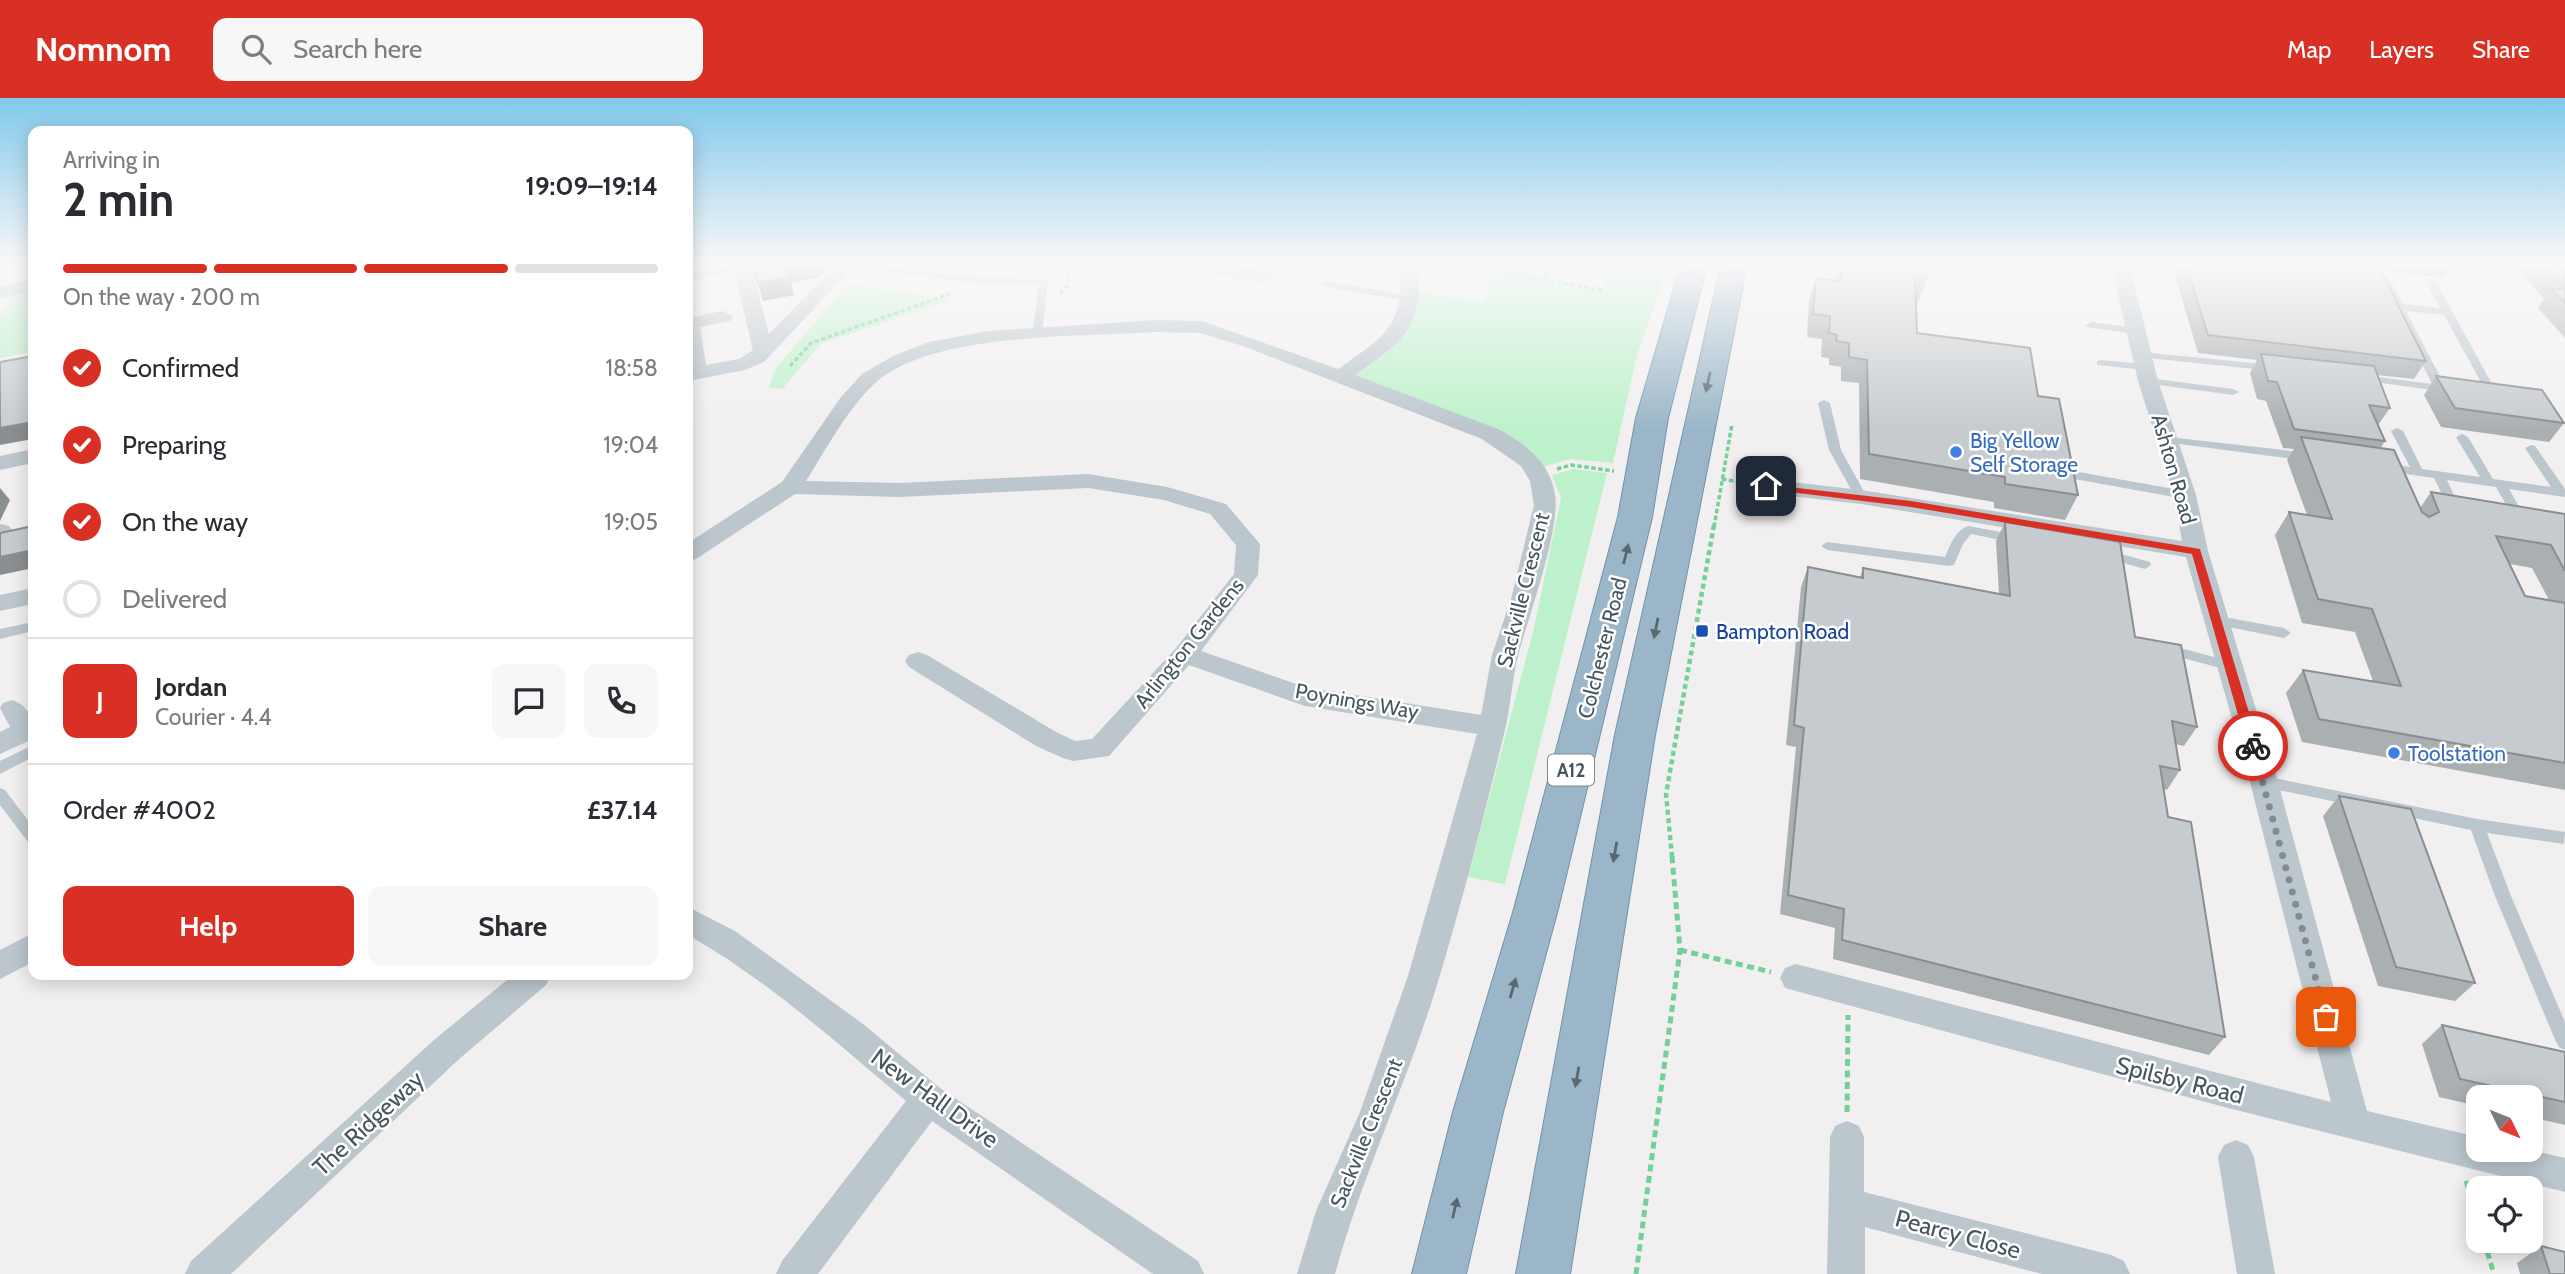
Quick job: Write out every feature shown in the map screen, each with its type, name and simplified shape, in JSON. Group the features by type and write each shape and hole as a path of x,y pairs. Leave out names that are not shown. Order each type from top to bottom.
{"highway":[{"name":"Colchester Road","path":"1439,1274 1478,1112 1536,909 1635,517 1652,418 1680,320"},
{"path":"1543,1274 1635,735 1722,320"}],"street":[{"path":"756,320 764,352"},
{"path":"693,374 746,364 764,352 794,320"},
{"path":"1339,377 1404,326 1406,320"},
{"name":"Ashton Road","path":"2134,320 2185,495 2196,551 2218,621 2228,665 2264,782 2353,1122"},
{"path":"693,551 790,487 848,401 869,378 900,360 936,346 988,337 1156,326 1202,327 1250,342 1490,433 1513,446 1540,474"},
{"path":"0,463 28,457"},
{"name":"Sackville Crescent","path":"1316,1274 1334,1211 1377,1112 1424,976 1492,728 1505,655 1523,599 1545,505 1545,489 1540,474"},
{"name":"Arlington Gardens","path":"790,487 900,489 1088,481 1167,494 1218,509 1248,544 1246,575 1185,654 1099,749 1073,751 995,709 918,661"},
{"path":"1766,486 1861,497 2196,551"},
{"path":"0,603 28,597"},
{"name":"Poynings Way","path":"1185,654 1321,700 1455,717 1492,728"},
{"path":"0,744 26,731 12,710"},
{"name":"New Hall Drive","path":"693,923 724,940 851,1034 928,1099 1185,1274"},
{"path":"0,966 28,949"},
{"name":"Spilsby Road","path":"1796,978 2215,1089 2565,1175"},
{"name":"The Ridgeway","path":"204,1274 446,1050 529,980"},
{"path":"794,1274 928,1099"},
{"path":"1846,1274 1847,1137"},
{"path":"2236,1157 2256,1274"},
{"name":"Pearcy Close","path":"1845,1204 2111,1274"}],"lane":[{"path":"1037,334 1039,320"},
{"path":"2407,320 2450,389"},
{"path":"2351,377 2450,389 2482,391 2489,388 2452,320"},
{"path":"2091,325 2143,359 2233,393"},
{"path":"2101,363 2143,359 2291,370"},
{"path":"1824,403 1835,450 1861,497"},
{"path":"2397,432 2418,472"},
{"path":"2462,437 2520,519"},
{"path":"2168,440 2318,458"},
{"path":"2531,448 2562,493"},
{"path":"2373,466 2389,473 2418,472 2562,493"},
{"path":"2073,475 2185,495"},
{"path":"2439,475 2453,506"},
{"path":"1827,546 1950,562 1957,543 1968,530 2033,542"},
{"path":"2098,553 2145,565"},
{"path":"2218,621 2284,632"},
{"path":"0,634 28,628"},
{"path":"2159,647 2228,665"},
{"path":"0,768 28,753"},
{"path":"2264,782 2477,825 2564,838"},
{"path":"0,794 28,831"},
{"path":"2477,825 2503,896 2565,1042"}],"path":[{"path":"790,366 811,343 877,320"},
{"path":"1636,1274 1680,950 1666,793 1734,413"},
{"path":"1540,474 1570,465 1619,471"},
{"path":"1680,950 1796,978"},
{"path":"1847,1137 1848,993"},
{"path":"2457,1148 2466,1179"},
{"path":"2488,1253 2494,1274"}],"green space":[{"path":"0,320 28,320 28,353 0,358"},
{"path":"817,320 892,320 821,344 782,389 769,387 776,368"},
{"path":"1395,320 1649,320 1636,359 1613,463 1570,459 1536,469 1513,446 1339,377 1380,347"},
{"path":"1574,469 1607,473 1505,884 1468,877 1534,628 1561,498 1552,475"}],"building":[{"path":"1830,320 1917,320 1917,333 2030,348 2038,396 2059,399 2078,495 2005,484 2005,477 1869,454 1867,360 1849,357 1849,343 1836,341 1837,335 1829,333"},
{"path":"2203,320 2405,320 2426,361 2208,335"},
{"path":"2261,354 2374,366 2390,408 2369,405 2385,441 2294,429 2277,382 2268,381"},
{"path":"28,357 28,423 0,428 0,362"},
{"path":"2436,376 2542,390 2564,423 2455,408"},
{"path":"2301,437 2394,450 2422,512 2429,517 2439,512 2431,492 2565,514 2565,571 2551,545 2496,536 2525,596 2565,603 2565,763 2319,719 2303,670 2401,686 2372,609 2318,599 2289,512 2332,519"},
{"path":"2005,522 2120,542 2135,637 2181,645 2197,727 2172,721 2180,770 2160,766 2168,817 2191,822 2225,1037 1842,940 1844,909 1788,895 1804,728 1794,725 1808,567 1863,578 1863,568 2010,596"},
{"path":"28,527 28,551 0,557 0,533"},
{"path":"2339,796 2411,809 2475,983 2396,967"},
{"path":"2442,1025 2565,1052 2565,1102 2543,1097 2543,1085 2487,1085 2460,1079"},
{"path":"2543,1246 2565,1252 2565,1274 2550,1274"}],"way so far":[{"path":"2253,746 2326,1017"}],"place":[{"name":"Big Yellow Self Storage","path":"1956,452"},
{"name":"Bampton Road","path":"1702,631"},
{"name":"Toolstation","path":"2394,753"}],"route":[{"path":"1766,486 1911,504 2196,551 2253,746"}]}
